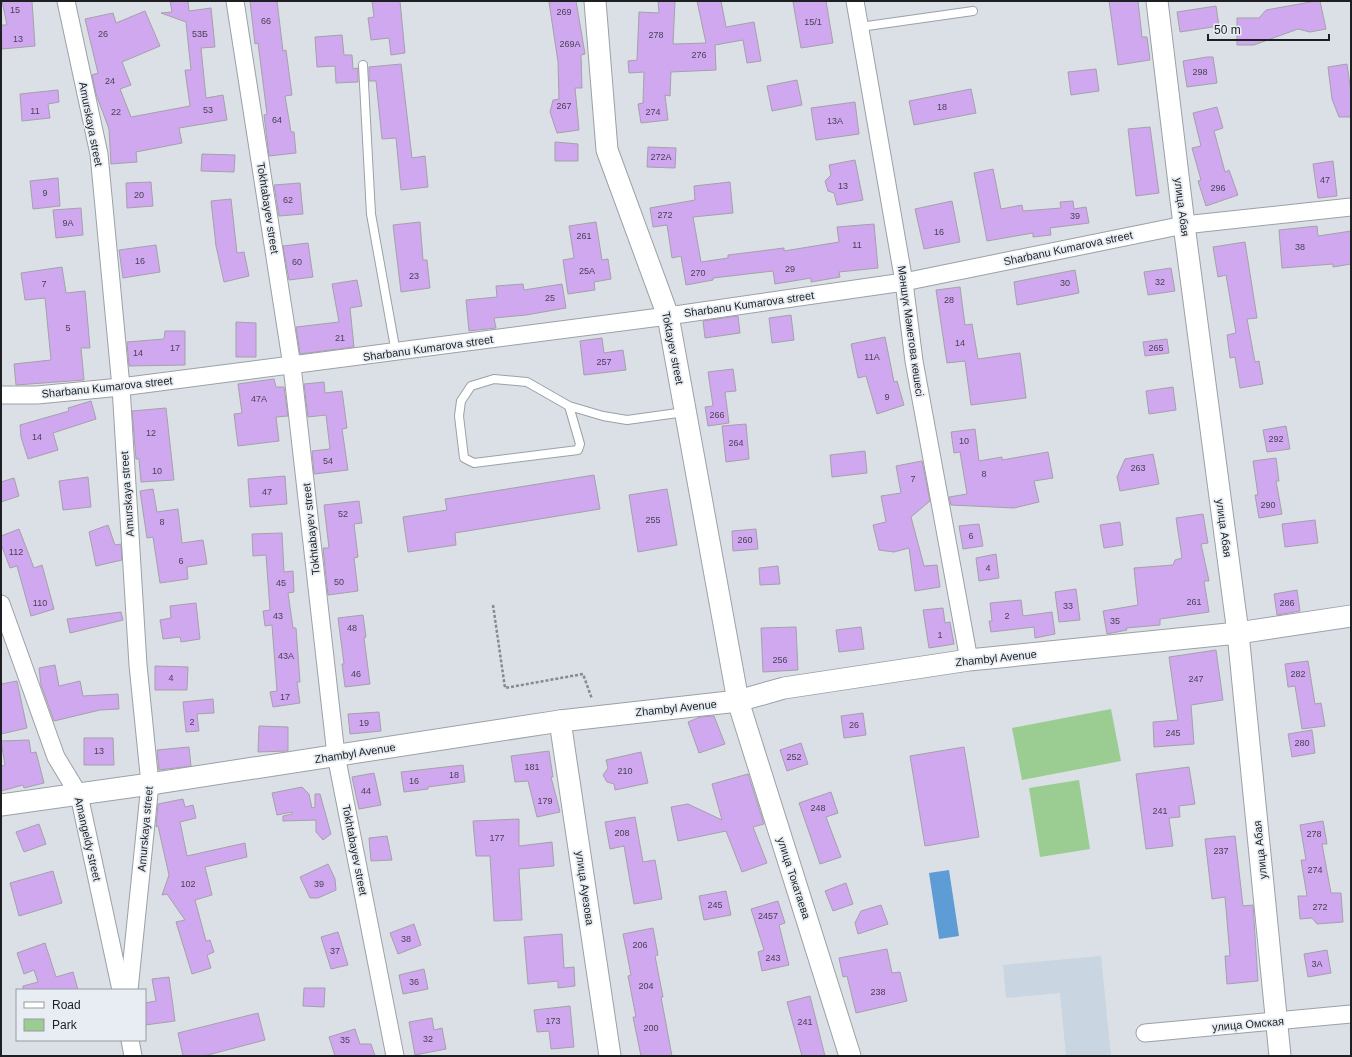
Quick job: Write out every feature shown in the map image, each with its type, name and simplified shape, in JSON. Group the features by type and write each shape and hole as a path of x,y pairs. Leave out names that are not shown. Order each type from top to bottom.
{"street":[{"name":"Amurskaya street","path":"66,1 99,154 121,387 138,665 150,784 129,989"},
{"name":"Tokhtabayev street","path":"235,1 292,366 336,756 395,1056"},
{"name":"Toktayev street","path":"595,1 607,150 668,316 738,701"},
{"name":"Мәншүк Мәметова көшесі","path":"855,1 904,282 914,361 969,660"},
{"name":"улица Абая","path":"1157,1 1184,225 1238,633 1278,1022 1280,1056"},
{"name":"Sharbanu Kumarova street","path":"1,394 37,395 121,387 396,353 668,316 904,282 1184,225 1351,207"},
{"name":"Amangeldy street","path":"1,604 56,757 79,794 121,989"},
{"name":"Zhambyl Avenue","path":"1,805 150,784 560,721 738,701 784,688 969,660 1238,633 1351,616"},
{"name":"улица Токатаева","path":"738,701 850,1056"},
{"name":"улица Ауезова","path":"560,721 610,1056"},
{"name":"улица Омская","path":"1144,1033 1278,1022 1351,1014"},
{"path":"130,1041 133,1056"}],"lane":[{"path":"860,27 973,11"},
{"path":"363,65 371,214 396,353"},
{"path":"569,406 580,444 578,450 474,463 464,458 459,416 461,401 471,386 494,379 527,382 569,406 603,416 627,420 686,412"}],"path":[{"path":"492,605 505,688 583,674 598,716"}],"shaded area":[{"path":"1101,956 1111,1056 1066,1056 1060,993 1006,998 1003,965"}],"green space":[{"path":"1111,709 1121,761 1022,780 1012,728"},
{"path":"1079,780 1090,849 1040,857 1029,788"}],"water":[{"path":"949,870 959,936 939,939 929,873"}],"building":[{"path":"2,1 32,1 35,46 2,49 1,25 7,25"},
{"path":"170,1 188,1 189,11 211,8 215,47 201,48 206,98 223,95 227,120 179,128 182,143 136,152 137,162 111,164 109,129 96,94 92,75 98,73 85,19 113,13 116,23 145,11 160,46 122,62 131,85 120,89 131,117 190,106 185,70 191,70 186,22 161,13 172,12"},
{"path":"250,1 277,1 283,51 286,50 292,95 285,96 291,132 294,132 296,153 269,156 264,115 267,114 258,43 255,44"},
{"path":"372,1 400,1 405,53 391,55 389,38 371,40 368,18 374,17"},
{"path":"576,1 585,54 581,55 582,88 575,88 579,130 557,133 550,112 553,100 559,99 558,62 549,2"},
{"path":"658,1 675,1 673,44 706,43 697,1 721,1 726,27 754,22 761,61 747,63 743,40 715,45 716,70 671,72 670,96 665,95 668,120 641,123 638,104 643,103 644,72 629,73 628,61 637,60 639,12 659,13"},
{"path":"826,1 833,43 801,48 793,2"},
{"path":"1109,1 1138,1 1142,37 1147,37 1150,60 1118,65"},
{"path":"1320,1 1326,29 1310,32 1298,29 1254,45 1237,45 1237,18 1259,18 1266,10"},
{"path":"1216,6 1219,26 1180,32 1177,12"},
{"path":"342,35 344,55 352,55 353,69 358,68 358,82 336,83 335,66 317,67 315,37"},
{"path":"1213,57 1217,83 1187,87 1183,61"},
{"path":"401,64 412,158 425,156 428,187 401,190 396,138 382,139 376,81 369,81 369,67"},
{"path":"1347,64 1351,92 1351,117 1339,117 1332,99 1328,67"},
{"path":"1096,69 1099,91 1071,95 1068,72"},
{"path":"797,80 802,105 772,111 767,86"},
{"path":"971,89 976,113 914,125 909,101"},
{"path":"58,90 59,102 48,104 50,118 22,121 20,94"},
{"path":"855,102 859,134 816,140 811,108"},
{"path":"1217,107 1223,128 1214,131 1225,172 1229,170 1238,195 1206,206 1198,181 1201,180 1192,148 1201,146 1193,113"},
{"path":"1150,127 1159,193 1136,196 1128,129"},
{"path":"555,142 578,144 578,161 555,161"},
{"path":"648,147 676,148 675,168 647,167"},
{"path":"202,154 235,155 234,172 201,171"},
{"path":"855,160 863,200 837,205 834,193 828,191 825,181 831,175 829,165"},
{"path":"1333,161 1337,196 1318,198 1313,164"},
{"path":"993,169 1001,209 1022,205 1023,211 1061,208 1060,202 1073,201 1074,209 1086,207 1089,223 1050,228 1051,235 1033,237 1033,233 987,241 974,173"},
{"path":"58,178 60,206 33,209 30,181"},
{"path":"151,182 153,206 127,208 126,183"},
{"path":"730,182 733,213 693,217 701,262 728,258 728,255 784,248 784,251 839,242 837,227 874,224 878,268 839,272 840,277 811,282 811,278 775,284 773,271 713,278 713,280 686,285 681,256 672,258 667,225 653,227 650,208 695,200 694,186"},
{"path":"300,183 303,214 279,216 274,185"},
{"path":"231,199 237,253 244,252 249,276 224,282 216,246 211,201"},
{"path":"952,201 960,242 924,249 915,209"},
{"path":"81,208 83,235 56,238 53,210"},
{"path":"420,222 423,260 427,260 430,288 401,292 393,225"},
{"path":"596,222 602,260 608,259 611,279 594,282 595,290 568,294 563,260 574,258 569,226"},
{"path":"1317,226 1318,236 1351,231 1351,264 1333,267 1333,264 1282,268 1279,230"},
{"path":"1245,242 1257,318 1247,319 1255,362 1259,361 1263,384 1240,388 1235,357 1230,358 1227,335 1236,333 1226,275 1218,277 1213,247"},
{"path":"308,243 313,277 289,280 283,246"},
{"path":"156,245 160,272 123,278 119,250"},
{"path":"62,267 66,293 85,291 90,348 81,348 84,380 16,385 14,364 51,360 45,298 25,300 21,273"},
{"path":"1171,268 1175,291 1148,295 1144,272"},
{"path":"1075,270 1079,293 1017,305 1014,282"},
{"path":"357,280 362,306 350,308 354,347 300,354 296,327 339,322 332,284"},
{"path":"523,284 524,290 562,284 566,308 526,315 494,318 496,328 469,331 466,300 497,297 496,286"},
{"path":"960,287 965,325 972,324 978,359 1020,353 1026,398 971,405 965,361 947,363 936,290"},
{"path":"791,315 794,340 772,343 769,318"},
{"path":"738,316 740,333 705,338 703,321"},
{"path":"236,322 256,323 256,357 236,357"},
{"path":"165,331 185,331 185,365 129,366 127,342 164,339"},
{"path":"885,337 894,382 897,381 904,405 877,414 866,376 858,378 851,344"},
{"path":"602,338 604,353 623,350 626,370 584,375 580,341"},
{"path":"1167,339 1169,353 1145,356 1143,342"},
{"path":"733,369 736,391 725,392 729,423 708,426 705,407 713,406 708,372"},
{"path":"274,379 276,387 284,387 288,416 276,417 279,441 238,446 234,414 242,413 238,384"},
{"path":"324,382 325,393 342,391 347,428 342,429 348,470 314,474 312,451 330,449 326,415 308,417 304,384"},
{"path":"1173,387 1176,410 1149,414 1146,391"},
{"path":"91,401 96,419 53,433 58,450 28,459 21,437 20,425 69,411 68,408"},
{"path":"166,408 174,480 141,482 139,459 136,459 132,411"},
{"path":"746,424 749,459 726,462 722,426"},
{"path":"1286,426 1290,449 1267,452 1263,430"},
{"path":"975,429 979,461 1002,457 1002,460 1048,452 1053,478 1034,481 1039,502 1014,508 951,505 949,497 967,494 960,452 954,453 951,432"},
{"path":"865,451 867,473 832,477 830,455"},
{"path":"1153,454 1159,484 1120,491 1117,477 1125,459"},
{"path":"1276,458 1279,481 1276,481 1282,514 1259,518 1255,495 1258,495 1253,461"},
{"path":"922,461 930,501 911,517 924,566 937,565 940,587 915,591 909,548 894,552 879,550 873,525 886,522 881,496 901,493 896,466"},
{"path":"594,475 600,509 455,533 456,545 408,552 403,517 447,510 445,499"},
{"path":"285,476 287,504 250,507 248,479"},
{"path":"88,477 91,507 63,510 59,481"},
{"path":"14,478 19,496 1,502 1,482"},
{"path":"153,489 157,512 178,509 182,543 203,540 207,564 187,567 188,579 160,583 153,537 147,538 140,491"},
{"path":"667,489 677,545 638,552 629,495"},
{"path":"359,501 362,523 354,524 358,557 354,558 358,591 328,595 323,548 329,548 324,505"},
{"path":"1203,514 1208,543 1201,544 1209,581 1204,581 1209,612 1160,619 1160,625 1126,628 1127,630 1107,634 1103,611 1138,605 1134,568 1173,565 1175,560 1182,558 1176,518"},
{"path":"1315,520 1318,543 1285,547 1282,524"},
{"path":"1120,522 1123,545 1104,548 1100,525"},
{"path":"979,524 983,546 963,549 959,526"},
{"path":"108,525 115,545 121,544 122,560 96,566 89,532"},
{"path":"19,529 34,568 42,565 54,609 31,616 17,566 10,568 1,544 1,536"},
{"path":"756,529 758,549 733,551 732,531"},
{"path":"282,533 284,572 293,571 294,592 288,593 293,628 296,628 300,682 297,682 300,703 273,707 270,692 277,691 272,625 265,626 263,611 270,610 266,555 253,556 252,534"},
{"path":"996,554 999,578 979,581 976,558"},
{"path":"778,566 780,584 760,585 759,568"},
{"path":"1076,589 1080,620 1059,622 1055,592"},
{"path":"1297,590 1300,611 1277,615 1274,594"},
{"path":"1021,600 1023,616 1052,612 1055,634 1035,638 1034,627 991,632 989,621 992,621 990,603"},
{"path":"196,603 200,639 181,642 180,637 163,639 160,620 171,618 170,606"},
{"path":"943,608 945,623 950,622 954,644 929,648 923,610"},
{"path":"121,612 123,620 70,633 67,619"},
{"path":"363,615 366,637 364,638 370,684 345,687 342,664 344,664 338,618"},
{"path":"796,627 798,670 763,672 761,628"},
{"path":"861,627 864,649 839,652 836,630"},
{"path":"1216,650 1223,700 1191,705 1194,744 1154,747 1153,722 1178,720 1169,657"},
{"path":"1308,661 1315,704 1321,703 1325,726 1302,729 1295,686 1288,687 1285,664"},
{"path":"55,665 59,686 80,681 83,696 118,694 119,709 100,710 54,721 41,685 39,668"},
{"path":"155,666 188,667 187,690 155,690"},
{"path":"17,681 27,728 1,734 1,684"},
{"path":"213,699 214,713 197,714 199,731 186,732 183,702"},
{"path":"379,712 381,731 350,734 348,714"},
{"path":"863,713 866,735 844,738 841,716"},
{"path":"714,716 725,744 699,753 688,722 700,717"},
{"path":"259,726 288,727 288,751 258,752"},
{"path":"1312,730 1315,753 1292,757 1288,734"},
{"path":"84,738 113,738 114,765 84,765"},
{"path":"29,740 31,753 36,752 44,783 24,788 23,785 1,791 1,766 5,765 1,741"},
{"path":"801,743 808,764 787,771 780,750"},
{"path":"189,747 191,766 159,770 157,750"},
{"path":"964,747 979,837 925,846 910,756"},
{"path":"549,751 553,777 551,777 560,812 537,817 528,781 515,782 511,756"},
{"path":"641,752 648,783 615,790 614,784 607,782 603,775 608,768 606,760"},
{"path":"463,765 465,782 404,792 401,772"},
{"path":"1189,767 1195,804 1179,806 1180,817 1169,818 1173,846 1146,849 1136,774"},
{"path":"374,773 381,805 359,809 352,777"},
{"path":"748,774 764,824 753,827 767,863 742,872 726,831 678,841 671,807 688,804 722,820 712,784"},
{"path":"302,787 309,794 312,808 315,807 315,794 320,794 331,834 323,840 316,832 316,820 283,821 283,816 292,814 292,812 277,815 272,793"},
{"path":"831,792 838,813 826,817 841,857 820,864 799,803"},
{"path":"183,799 185,807 193,805 196,818 180,822 187,856 245,843 247,857 205,867 212,895 195,900 206,941 210,940 214,952 207,955 211,968 192,974 176,922 185,920 167,894 162,895 169,875 158,826 156,827 158,804"},
{"path":"635,817 643,862 655,860 662,899 634,904 624,846 610,849 605,822"},
{"path":"519,819 519,846 552,842 554,866 519,869 522,920 494,921 490,856 476,856 473,821"},
{"path":"1323,821 1327,844 1322,844 1331,893 1341,893 1343,922 1317,924 1312,918 1300,919 1298,896 1307,896 1301,860 1306,860 1300,825"},
{"path":"39,824 46,844 24,852 16,832"},
{"path":"387,836 392,860 371,861 369,838"},
{"path":"1235,836 1243,906 1253,905 1258,981 1227,984 1225,956 1230,956 1225,897 1212,899 1205,839"},
{"path":"328,864 335,879 336,890 318,898 310,898 300,877"},
{"path":"53,871 62,903 19,916 10,883"},
{"path":"846,883 853,904 833,911 825,891"},
{"path":"726,891 731,915 704,920 699,896"},
{"path":"778,901 785,923 779,925 789,965 762,971 758,952 764,950 751,909"},
{"path":"881,905 888,924 858,934 855,923 861,911"},
{"path":"414,924 421,945 398,954 390,933"},
{"path":"653,928 658,955 655,956 663,997 661,997 672,1056 641,1056 633,1017 636,1017 628,976 631,975 623,934"},
{"path":"338,932 348,965 331,969 321,937"},
{"path":"562,934 564,968 574,967 575,986 558,988 558,981 528,984 524,937"},
{"path":"45,943 56,977 73,972 78,989 23,989 23,986 38,982 34,970 24,974 17,953"},
{"path":"887,949 892,973 900,972 907,1001 856,1013 847,976 843,977 839,958"},
{"path":"1327,950 1331,973 1308,977 1304,954"},
{"path":"424,969 428,989 403,994 399,975"},
{"path":"169,977 175,1021 146,1025 146,1003 156,1001 152,979"},
{"path":"304,988 325,988 324,1007 303,1006"},
{"path":"810,996 825,1056 802,1056 787,1002"},
{"path":"570,1006 574,1047 551,1049 549,1031 537,1032 534,1010"},
{"path":"258,1013 265,1040 204,1056 183,1056 178,1033"},
{"path":"432,1018 434,1030 442,1028 446,1049 415,1055 409,1022"},
{"path":"355,1029 360,1044 371,1044 375,1056 335,1056 329,1037"}]}
